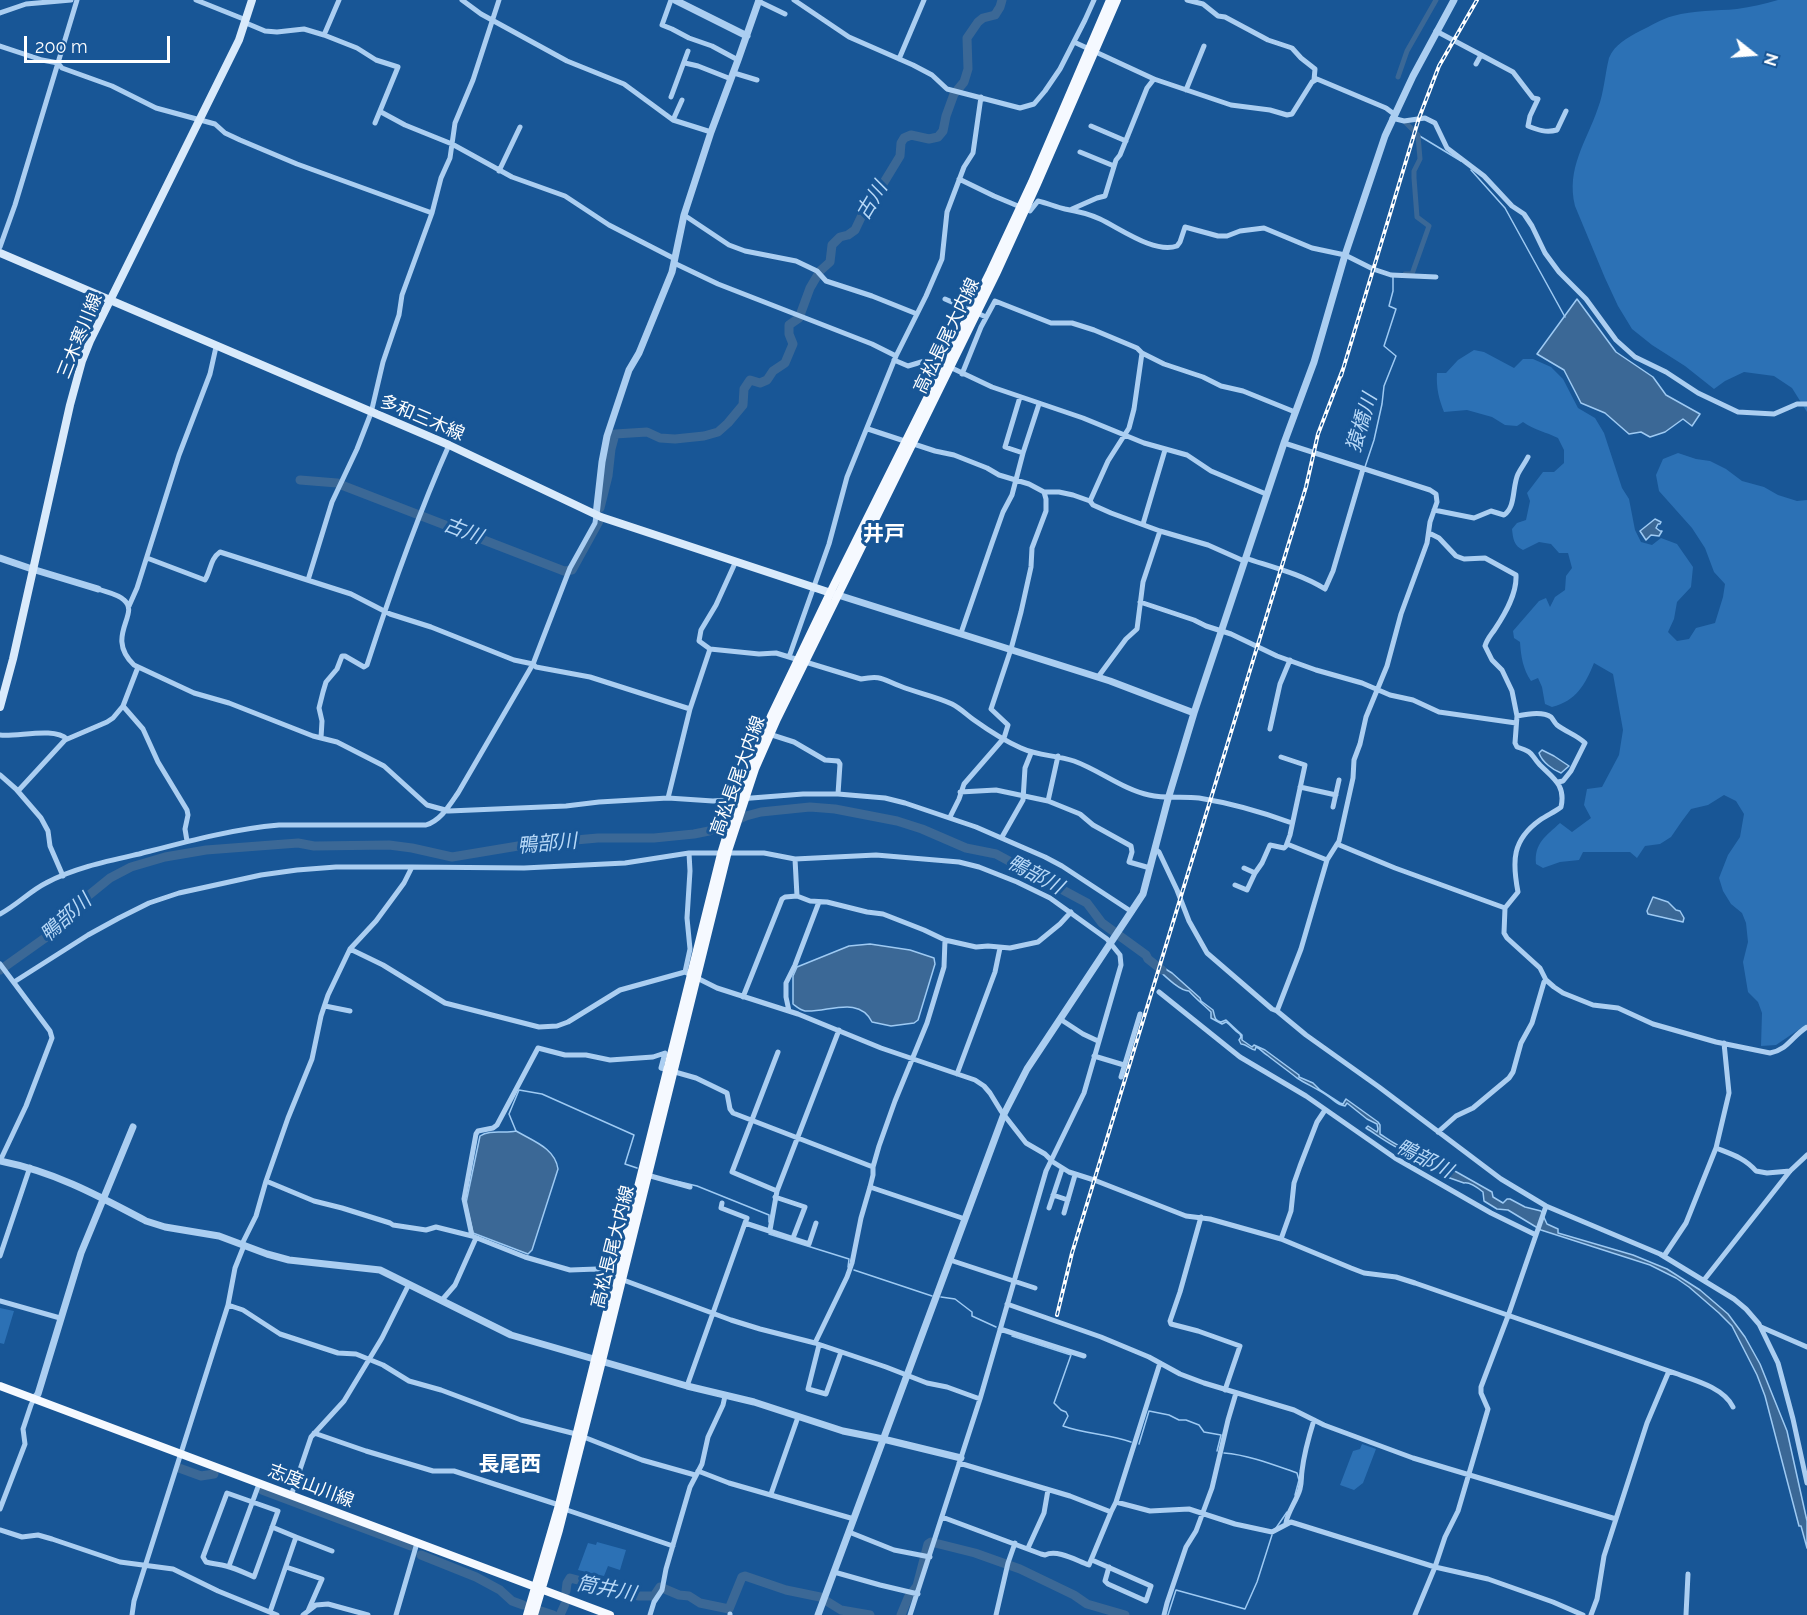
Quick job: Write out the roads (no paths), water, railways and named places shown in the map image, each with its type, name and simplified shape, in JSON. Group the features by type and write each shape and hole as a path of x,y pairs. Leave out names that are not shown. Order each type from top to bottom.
{"main road":[{"name":"三木寒川線","path":"0,707 11,668 77,378 90,341 239,40 252,0"},
{"name":"高松長尾大内線","path":"1092,50 1110,0"},
{"name":"高松長尾大内線","path":"534,1615 671,1070 692,975 740,801 784,692 802,661 845,566 974,312 1023,208 1092,50 1117,0"},
{"name":"多和三木線","path":"0,253 449,445 596,515 834,594"},
{"name":"高松長尾大内線","path":"909,443 945,367"},
{"name":"志度山川線","path":"0,1386 610,1615"},
{"name":"高松長尾大内線","path":"527,1615 539,1588"}],"street":[{"path":"0,13 26,4 71,0"},
{"path":"0,247 15,205 77,0"},
{"path":"196,0 265,31 304,29 348,44 376,60 398,67 375,123"},
{"path":"324,35 339,0"},
{"path":"462,0 481,14 567,61 624,84 674,120 711,132"},
{"path":"308,580 332,502 357,449 371,412 383,362 399,315 402,295 432,213 441,178 450,158 455,123 466,98 499,0"},
{"path":"738,60 712,46 662,25 673,0 747,36"},
{"path":"794,0 849,37 932,75 947,89 1020,108 1034,105 1060,69 1094,0"},
{"path":"899,59 924,0"},
{"path":"1074,42 1154,79 1231,105 1292,114 1314,80 1316,69 1292,48 1268,40 1225,17 1218,16 1203,4 1187,0"},
{"path":"818,1615 1004,1114 1027,1069 1143,894 1194,713 1266,494 1325,328 1345,255 1365,195 1393,116 1454,0"},
{"path":"0,914 46,882 108,861 187,841 262,826 426,825 435,822 445,811 464,783 533,664 569,571 595,523 607,436 629,370 655,315 674,261 684,215 758,1 785,14"},
{"path":"1436,31 1513,72 1533,98 1538,99 1528,126 1550,132 1557,130 1566,111"},
{"path":"0,46 58,63 62,68 112,86 156,108 200,122 215,124 225,133 297,164 432,213"},
{"path":"1186,90 1204,46"},
{"path":"671,97 688,51"},
{"path":"1476,64 1481,55"},
{"path":"684,63 733,76 757,79"},
{"path":"1072,209 1105,196 1114,166 1147,88 1154,79"},
{"path":"1314,80 1323,81 1386,108 1393,116 1404,122 1425,118 1435,123 1447,148 1484,176 1512,206 1524,214 1545,253 1559,272 1586,299 1616,340 1635,357 1666,372 1698,393 1738,412 1774,414 1797,404 1807,404"},
{"path":"789,657 829,543 848,477 895,358 942,259 947,212 964,167 973,153 981,97"},
{"path":"674,120 682,100"},
{"path":"381,112 405,125 452,144 512,177 565,196 609,225 718,284 872,344 908,366 928,360 1125,436 1187,455 1211,471 1266,494"},
{"path":"1091,126 1126,141"},
{"path":"499,171 520,127"},
{"path":"1080,152 1114,166"},
{"path":"959,179 1032,211 1038,201 1064,209 1072,209 1100,219 1163,248 1178,246 1185,227 1218,236 1264,228 1319,250 1345,255 1373,270 1392,275 1436,277"},
{"path":"684,215 729,245 745,251 796,261 819,273 826,281 873,296 917,314"},
{"path":"945,299 986,318"},
{"path":"962,374 995,301 1051,323 1072,323 1094,330 1137,348 1164,364 1203,377 1221,386 1243,391 1295,412"},
{"path":"216,347 210,374 180,454 137,588 129,606 120,641 126,657 138,667 194,693 229,703 337,742 384,766 427,805 445,811 566,806 668,798 740,801 838,794 885,798 950,817 1002,837 1062,866 1132,912"},
{"path":"1090,501 1108,461 1129,428 1142,353"},
{"path":"1020,397 1005,447 1023,453"},
{"path":"961,633 992,543 1012,495 1039,404"},
{"path":"868,429 954,455 1044,492 1074,495 1090,501 1100,509 1160,531 1208,545 1244,560 1303,578 1325,589 1333,571 1364,469"},
{"path":"1276,1011 1301,949 1327,860 1337,844 1353,778 1354,760 1366,717 1387,666 1401,614 1427,543 1430,522 1437,502 1436,494 1430,490 1284,443"},
{"path":"321,738 322,721 318,708 326,682 337,669 342,656 364,667 367,665 385,611 449,445"},
{"path":"1143,524 1165,450"},
{"path":"1434,510 1474,518 1491,511 1504,515 1511,505 1518,474 1528,457"},
{"path":"950,817 964,784 1004,738 1008,725 991,709 1022,612 1031,567 1032,548 1046,512 1044,492"},
{"path":"1098,677 1126,639 1137,629 1143,582 1160,531"},
{"path":"1429,533 1439,538 1456,556 1464,559 1485,558 1516,575 1517,582 1513,595 1485,646 1492,660 1502,670 1512,691 1517,716 1515,743 1517,747 1530,751 1558,782 1562,801 1561,807 1526,831 1520,842 1514,857 1518,892 1504,908 1504,933 1540,968 1546,980 1563,993 1584,1002 1618,1008 1653,1024 1770,1053 1786,1047 1799,1032 1807,1027"},
{"path":"147,558 205,580 214,556 220,552 351,594 385,611 514,660 533,664 536,667 590,677 690,709"},
{"path":"0,558 98,589 124,600 129,606"},
{"path":"736,561 716,605 701,630 699,641 710,650 776,653 861,679 875,676 952,704 976,722 1031,753 1058,756 1101,772 1141,793 1168,799 1210,800 1267,814 1292,823"},
{"path":"834,594 1098,677 1194,713"},
{"path":"1140,602 1194,620 1277,656 1316,670 1362,682 1377,690 1413,700 1439,712 1516,723"},
{"path":"668,798 690,709 710,650"},
{"path":"1270,729 1280,684 1290,660"},
{"path":"18,791 59,745 113,718 123,705 138,667"},
{"path":"123,705 143,729 158,762 187,810 185,829 187,841"},
{"path":"1517,716 1546,715 1585,743 1571,771 1563,781 1558,782"},
{"path":"0,735 48,733 65,736 67,739"},
{"path":"767,733 794,742 825,760 838,761 840,764 838,794"},
{"path":"1002,837 1024,795 1025,768 1031,753"},
{"path":"1048,801 1058,756"},
{"path":"1235,885 1248,890 1270,845 1284,848 1287,843 1305,765 1281,757"},
{"path":"0,775 18,791 45,824 50,846 63,876"},
{"path":"1333,807 1339,780"},
{"path":"1300,787 1336,795"},
{"path":"960,792 996,790 1048,801 1080,814 1093,825 1131,846 1129,862 1150,868"},
{"path":"1287,843 1327,860"},
{"path":"1337,844 1504,908"},
{"path":"1155,849 1159,852 1189,921 1207,953 1254,995 1494,1174 1545,1208 1664,1256 1734,1299 1746,1309 1761,1327 1778,1364 1807,1483"},
{"path":"13,981 88,935 149,903 179,893 250,877 336,867 524,868 625,863 689,853 725,852 764,854 795,859 876,855 959,862 979,867 1050,898 1071,912 1112,942 1122,962 1084,1093 1046,1171 980,1399 934,1545 926,1556 918,1594 910,1615"},
{"path":"689,853 687,918 692,975"},
{"path":"795,859 797,896"},
{"path":"132,1615 134,1601 228,1305 235,1268 256,1216 294,1101 312,1059 325,1006 335,979 350,949 376,921 404,883 412,867"},
{"path":"1244,868 1255,873"},
{"path":"743,997 782,899 785,897 797,896 810,901 883,914 945,940 976,947 1016,948 1042,940 1071,912"},
{"path":"789,1011 786,983 795,966 819,902"},
{"path":"841,1352 826,1394 808,1389 817,1344 851,1267 873,1167 892,1111 927,1023 945,967 945,940"},
{"path":"957,1074 995,972 1000,948"},
{"path":"350,949 383,965 445,1003 539,1027 557,1026 568,1022 620,990 692,975 705,984 789,1011 984,1086 1026,1143 1049,1157 1062,1169 1075,1175 1094,1180 1186,1216 1210,1219 1281,1239 1364,1273 1405,1280 1668,1371 1720,1391 1730,1400 1733,1407"},
{"path":"0,964 50,1031 52,1038 26,1106 0,1161 30,1167 74,1184 156,1225 208,1233 289,1260 376,1269 511,1335 687,1386 754,1402 843,1431 884,1439 960,1461 1111,1512"},
{"path":"1438,1132 1456,1116 1473,1108 1509,1078 1513,1072 1521,1043 1532,1023 1546,980"},
{"path":"1159,992 1233,1052 1306,1096 1395,1158 1491,1213 1537,1233"},
{"path":"325,1006 350,1011"},
{"path":"1121,1077 1140,1014"},
{"path":"1060,1019 1098,1041"},
{"path":"770,1230 776,1194 839,1030"},
{"path":"1664,1256 1686,1223 1716,1148 1729,1093 1724,1043"},
{"path":"442,1300 455,1285 474,1237 464,1199 476,1134 478,1131 497,1125 538,1048 565,1055 593,1056 610,1060 653,1057 665,1053 661,1068 696,1078 727,1093 733,1113 873,1167"},
{"path":"778,1052 732,1172 805,1207 793,1238"},
{"path":"1094,1056 1124,1065"},
{"path":"1281,1239 1291,1211 1294,1183 1317,1122 1325,1110"},
{"path":"0,1509 25,1444 23,1429 31,1404 38,1394 81,1253 133,1126"},
{"path":"1716,1148 1750,1163 1756,1171 1767,1173 1790,1171"},
{"path":"1704,1280 1790,1171 1807,1155"},
{"path":"0,1256 30,1167"},
{"path":"1049,1208 1062,1169"},
{"path":"645,1174 690,1187"},
{"path":"1064,1213 1075,1175"},
{"path":"266,1181 314,1202 351,1211 390,1223 393,1226 426,1230 436,1227 474,1237 525,1257 570,1270 597,1269 760,1329 817,1344 980,1399"},
{"path":"870,1187 965,1219"},
{"path":"1053,1196 1068,1200"},
{"path":"687,1386 747,1218 721,1208 722,1203"},
{"path":"1415,1615 1445,1537 1458,1511 1488,1409 1481,1393 1481,1387 1545,1208"},
{"path":"1201,1218 1170,1321 1171,1324 1240,1346 1225,1390"},
{"path":"745,1223 809,1244 816,1223"},
{"path":"950,1260 1035,1288"},
{"path":"291,1496 310,1437 344,1401 370,1359 409,1284"},
{"path":"0,1301 60,1318"},
{"path":"1007,1304 1101,1337 1137,1352 1179,1374 1294,1410 1413,1458 1616,1519"},
{"path":"228,1305 243,1310 280,1334 338,1353 356,1354 370,1359 409,1381 441,1390 520,1420 579,1436 649,1462 697,1473 854,1519"},
{"path":"1761,1327 1807,1347"},
{"path":"1000,1329 1084,1356"},
{"path":"942,1517 1046,1555 1057,1554 1089,1565 1116,1502 1160,1363"},
{"path":"1591,1615 1597,1599 1604,1556 1647,1423 1668,1371"},
{"path":"1165,1614 1186,1548 1203,1514 1236,1393"},
{"path":"650,1615 654,1602 662,1590 684,1503 725,1396"},
{"path":"771,1494 798,1417"},
{"path":"1286,1523 1299,1492 1314,1420"},
{"path":"314,1433 433,1471 454,1471 673,1546"},
{"path":"229,1566 259,1484"},
{"path":"1028,1548 1044,1513 1048,1490"},
{"path":"227,1493 278,1511 272,1527 254,1577 229,1566 206,1562 203,1557 227,1493"},
{"path":"1116,1502 1150,1511 1181,1509 1272,1532 1291,1522 1435,1567 1488,1579 1583,1615"},
{"path":"272,1527 332,1551"},
{"path":"0,1530 22,1537 38,1535 116,1561 173,1569 218,1591 277,1615"},
{"path":"849,1532 887,1548 926,1556"},
{"path":"270,1612 296,1537"},
{"path":"996,1615 1015,1543"},
{"path":"396,1615 417,1544"},
{"path":"1092,1560 1109,1567 1151,1586 1146,1601 1108,1584 1105,1581 1109,1567"},
{"path":"286,1567 322,1579 306,1613"},
{"path":"834,1572 918,1594"},
{"path":"1686,1615 1688,1574"},
{"path":"306,1613 316,1605 328,1604 368,1615"}],"waterway":[{"name":"古川","path":"600,508 615,434 647,432 660,438 675,439 718,432 743,405 744,389 750,380 760,383 767,380 773,371 785,363 793,344 789,334 789,325 799,318 810,288 820,271 830,262 832,245 840,237 855,230 865,209 872,202 900,156 901,143 904,138 911,135 929,139 938,137 943,131 954,94 964,82 968,69 967,38 978,22 995,15 1002,0"},
{"path":"1398,77 1407,51 1436,0"},
{"path":"1405,274 1412,274 1429,226 1417,217 1414,171 1420,159 1418,135 1406,123"},
{"path":"1418,135 1461,161"},
{"path":"1471,170 1505,208 1565,317"},
{"name":"猿橋川","path":"1365,467 1374,440 1384,386 1396,356 1384,346 1396,309 1389,306 1393,291 1393,276"},
{"name":"古川","path":"300,480 337,483 564,571 572,570 599,521"},
{"name":"鴨部川","path":"0,970 45,938 78,904 110,878 131,867 165,857 206,850 298,843 314,846 389,845 452,857 530,844 598,838 654,838 694,834 709,831 761,812 810,807 835,809 897,821 966,848 996,854 1087,903 1102,923 1146,955 1162,970"},
{"path":"516,1131 509,1114 519,1090 542,1094 634,1135 625,1164 637,1168"},
{"path":"676,1181 697,1186 769,1215 769,1222"},
{"path":"769,1234 849,1259 848,1267"},
{"path":"854,1270 932,1296"},
{"path":"941,1297 955,1299 972,1312 972,1316 996,1327"},
{"path":"1012,1336 1071,1355 1054,1403 1068,1416 1063,1426 1131,1442"},
{"path":"1139,1444 1149,1411 1186,1420 1199,1425 1204,1432 1221,1435 1217,1451"},
{"path":"1224,1453 1252,1458 1297,1473 1299,1480 1295,1495"},
{"name":"筒井川","path":"179,1468 201,1476 214,1474"},
{"name":"筒井川","path":"262,1490 411,1546"},
{"path":"1276,1528 1287,1512"},
{"path":"1168,1615 1176,1590 1245,1609 1257,1582 1272,1535"},
{"name":"筒井川","path":"901,1615 908,1598 917,1586 928,1544 931,1542 975,1553 1020,1569 1074,1595 1087,1604 1125,1615"},
{"name":"筒井川","path":"421,1555 476,1577 500,1590 512,1601 523,1605"},
{"name":"筒井川","path":"566,1591 570,1578 638,1596 654,1596 660,1587 679,1595 689,1596 700,1603 729,1609 742,1577 745,1576 786,1590 820,1597 841,1610 870,1615"},
{"name":"筒井川","path":"560,1615 565,1604"},
{"name":"筒井川","path":"541,1611 553,1615"}],"railway":[{"path":"1341,376 1419,118 1439,66 1477,0"},
{"path":"1057,1315 1072,1253 1306,487 1318,434 1343,369"}],"district":[{"name":"井戸","path":"884,535"},
{"name":"長尾西","path":"510,1465"}]}
